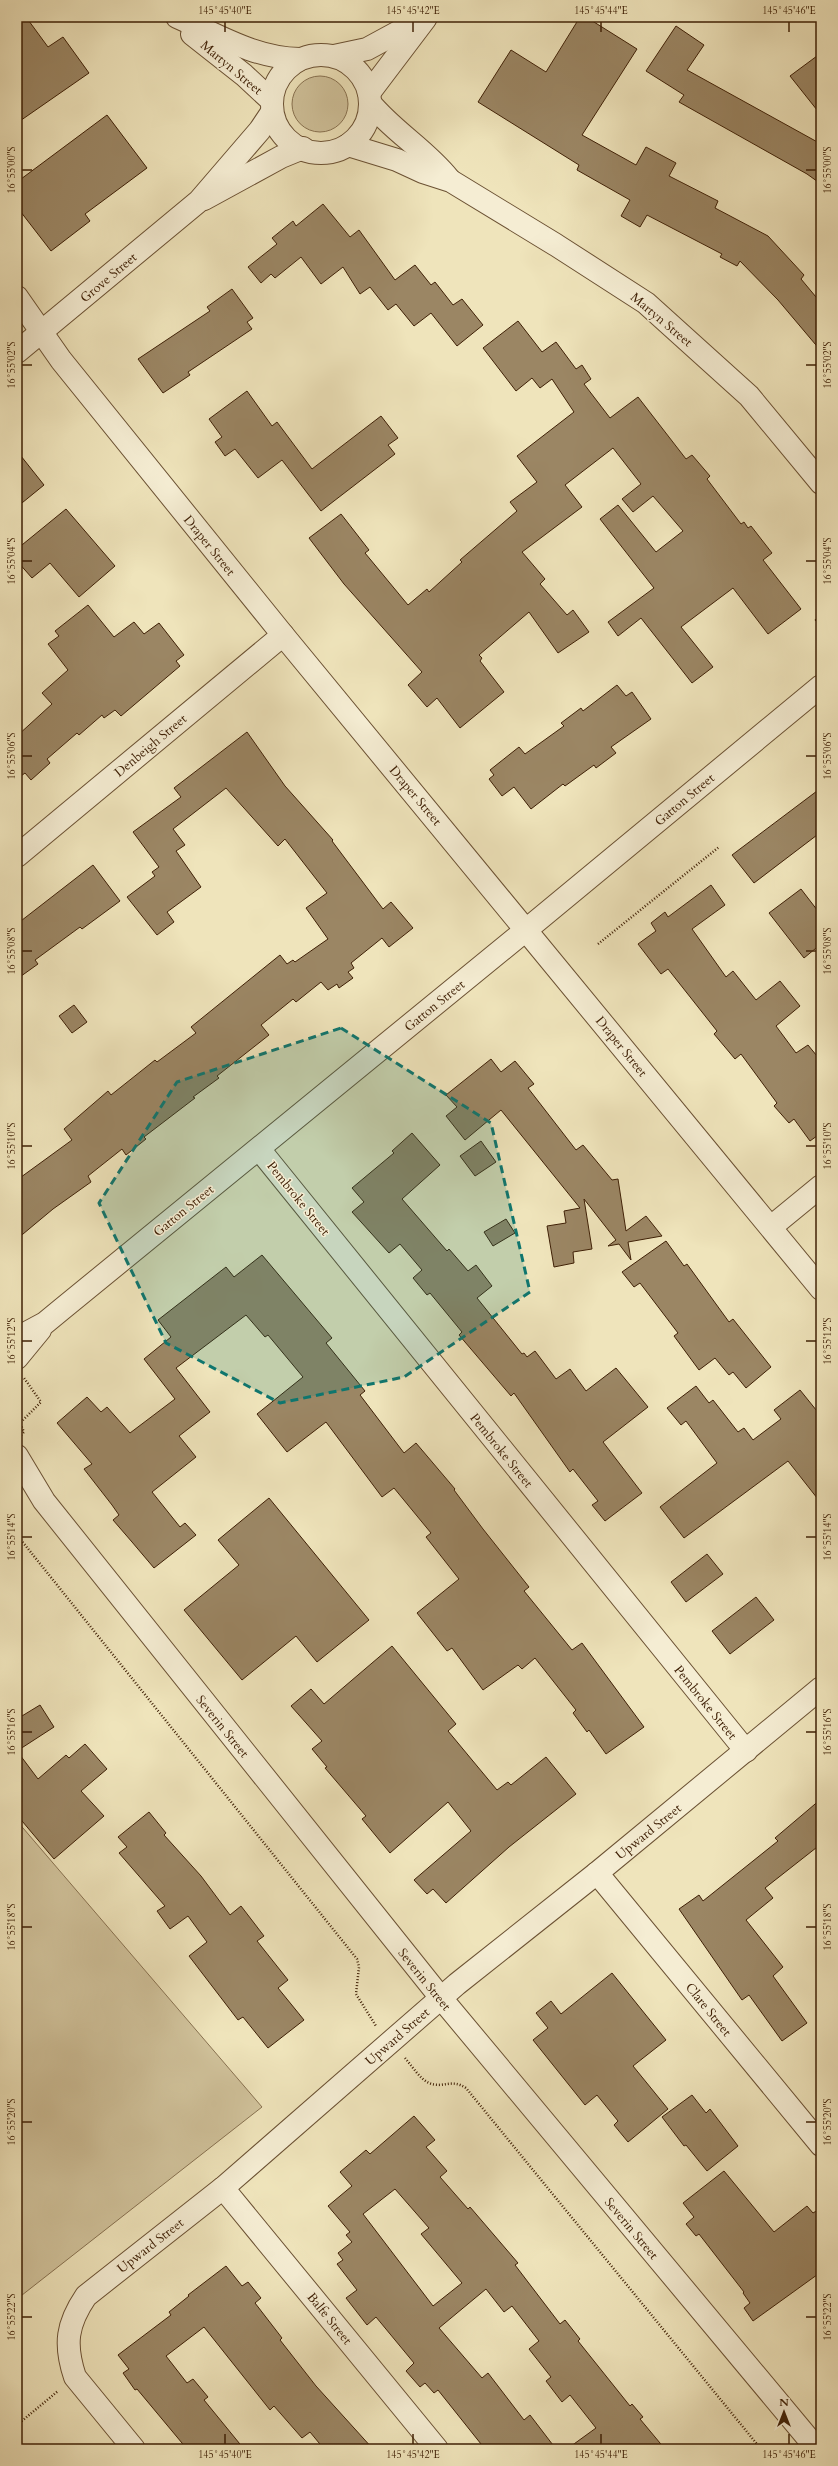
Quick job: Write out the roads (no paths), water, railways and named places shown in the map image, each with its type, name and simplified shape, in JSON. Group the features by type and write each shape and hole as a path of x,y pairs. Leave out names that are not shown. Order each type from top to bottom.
{"street":[{"name":"Martyn Street","path":"173,17 244,75 272,107"},
{"name":"Martyn Street","path":"177,17 255,53 280,58 300,59"},
{"path":"334,56 355,69 364,81 369,98 368,119 360,134 348,145 334,151 323,152 303,148 293,144 284,136 272,107 275,86 282,74 300,59 317,55 334,56 367,48 426,17"},
{"path":"369,98 426,17"},
{"name":"Martyn Street","path":"369,98 383,119 439,167 451,181"},
{"name":"Grove Street","path":"199,201 217,177 260,130 272,107"},
{"name":"Martyn Street","path":"348,145 396,160 423,172 451,181 556,245 646,303 749,396 821,483"},
{"name":"Grove Street","path":"17,352 199,201 281,157 303,148"},
{"name":"Draper Street","path":"17,297 61,360 283,634 821,1289"},
{"name":"Denbeigh Street","path":"17,856 283,634"},
{"name":"Gatton Street","path":"17,1338 46,1323 821,686"},
{"name":"Pembroke Street","path":"259,1149 746,1751"},
{"path":"771,1227 821,1186"},
{"name":"Gatton Street","path":"18,1366 46,1323"},
{"name":"Severin Street","path":"18,1447 44,1501"},
{"name":"Severin Street","path":"17,1474 44,1501 440,1998 817,2449"},
{"name":"Upward Street","path":"134,2449 75,2377 68,2355 68,2338 75,2313 86,2296 223,2188 440,1998 597,1873 821,1688"},
{"name":"Clare Street","path":"597,1873 821,2145"},
{"name":"Balfe Street","path":"223,2188 437,2449"}]}
